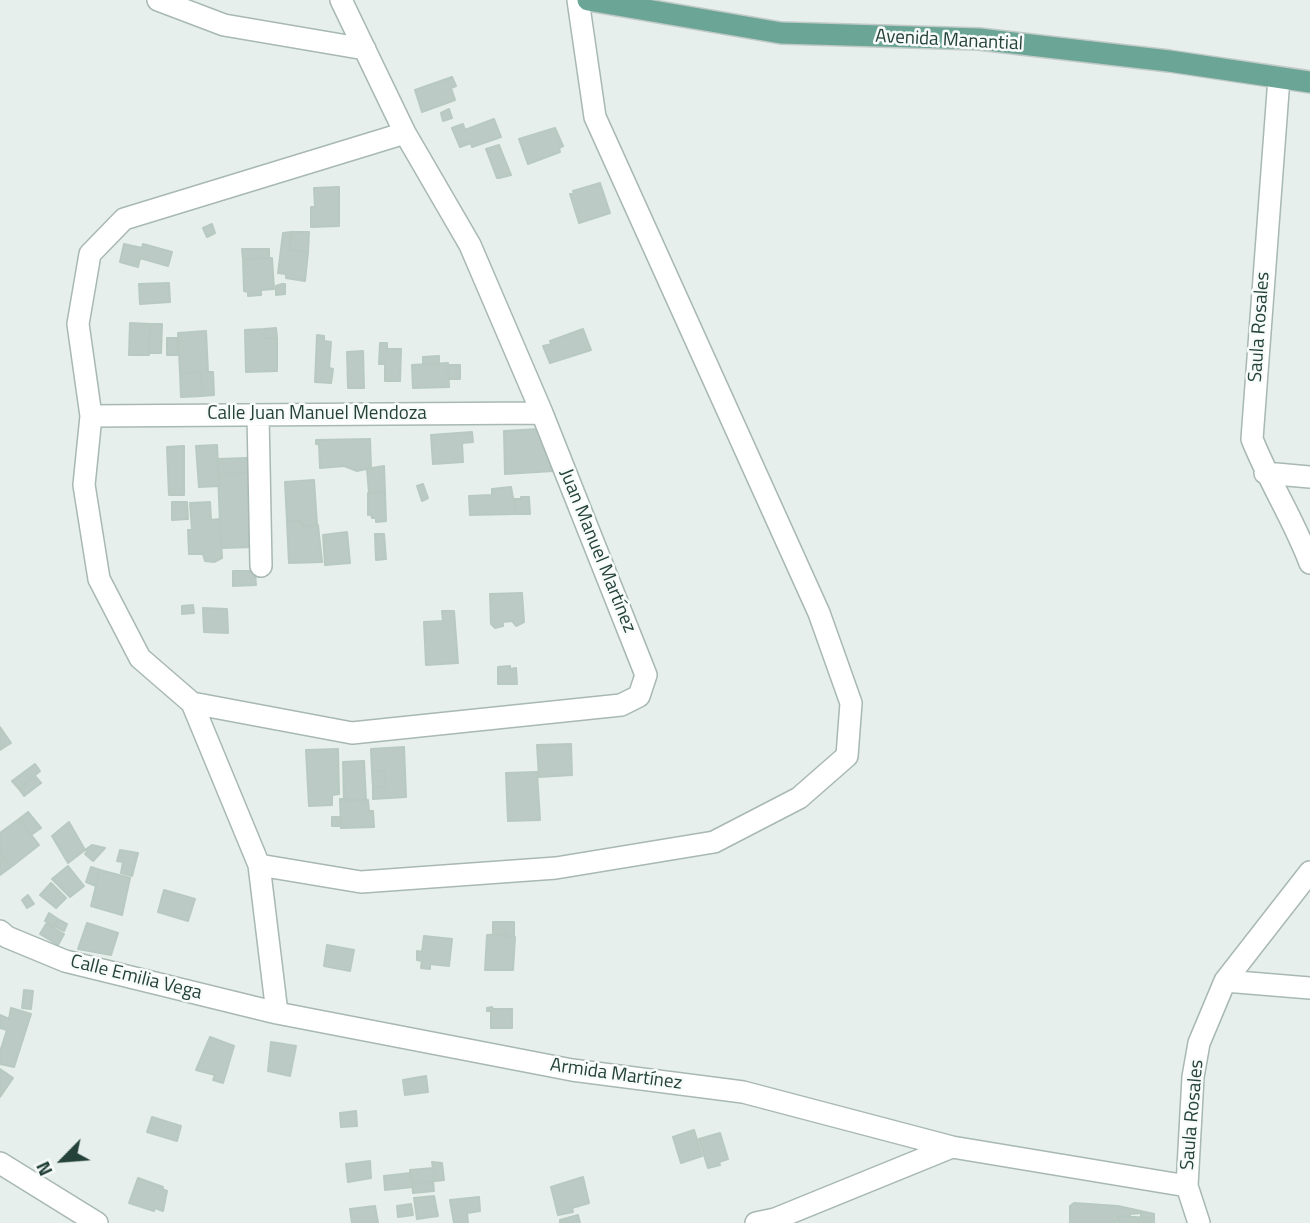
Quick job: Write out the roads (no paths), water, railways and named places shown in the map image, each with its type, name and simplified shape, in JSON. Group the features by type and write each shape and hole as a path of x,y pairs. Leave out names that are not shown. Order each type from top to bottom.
{"main road":[{"name":"Avenida Manantial","path":"588,0 781,33 979,39 1169,61 1310,82"}],"street":[{"path":"158,0 224,24 365,50"},
{"name":"Juan Manuel Martínez","path":"192,703 352,733 621,705 639,696 646,675 542,412 470,245 404,133 341,0"},
{"path":"259,865 361,882 556,868 714,842 799,798 846,756 851,703 819,613 595,117 578,0"},
{"name":"Saula Rosales","path":"1279,78 1252,439 1265,473 1298,531 1310,563"},
{"path":"277,1013 259,865 192,703 140,658 99,579 84,485 91,416 78,324 90,254 124,219 404,133"},
{"name":"Calle Juan Manuel Mendoza","path":"91,416 542,412"},
{"path":"258,415 261,566"},
{"path":"1265,473 1310,477"},
{"name":"Saula Rosales","path":"1199,1223 1187,1186 1193,1077 1199,1043 1225,981 1310,872"},
{"name":"Calle Emilia Vega","path":"0,931 7,937 65,961 277,1013"},
{"path":"1225,981 1310,988"},
{"name":"Armida Martínez","path":"277,1013 572,1070 743,1092 952,1147 1187,1186"},
{"path":"756,1223 775,1219 952,1147"},
{"path":"0,1163 97,1223"}]}
